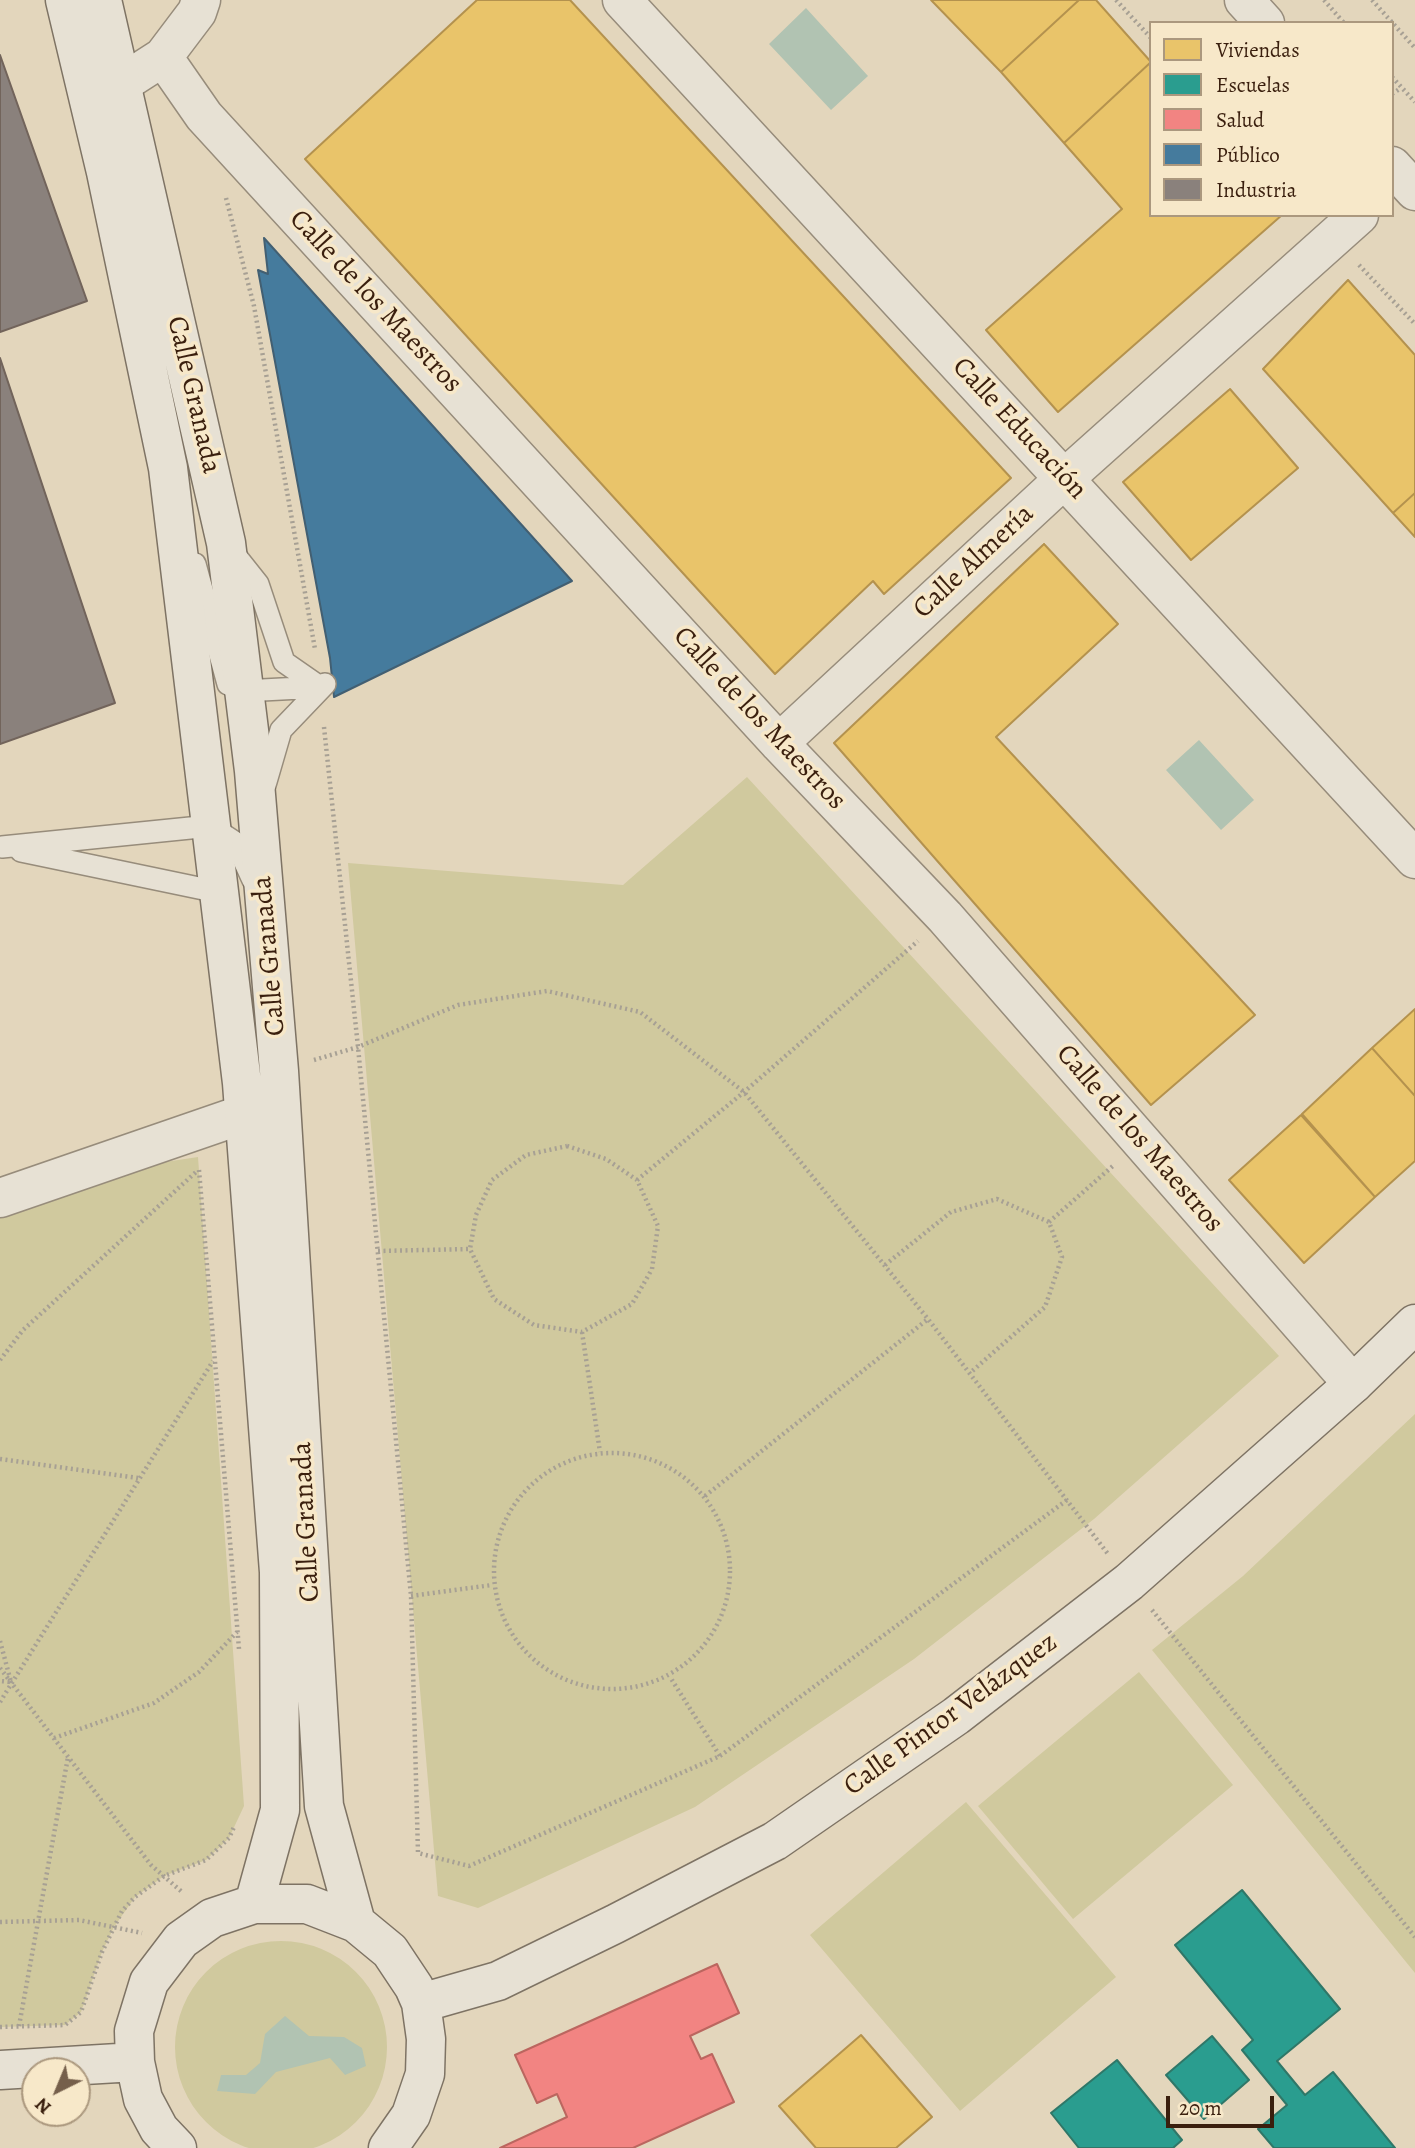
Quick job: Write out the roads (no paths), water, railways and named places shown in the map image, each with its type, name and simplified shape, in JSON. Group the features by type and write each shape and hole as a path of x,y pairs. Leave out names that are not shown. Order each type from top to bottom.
{"street":[{"name":"Calle Granada","path":"65,0 106,172 168,468 244,1114 279,1572 280,1810 254,1904"},
{"name":"Calle Granada","path":"102,0 226,543 258,809 279,1071 324,1806 356,1923"},
{"path":"121,83 163,57 197,12 201,0"},
{"name":"Calle Educación","path":"622,0 1415,859"},
{"path":"1244,0 1263,21"},
{"name":"Calle de los Maestros","path":"163,57 204,116 779,743 945,917 1353,1384"},
{"name":"Calle Almería","path":"779,743 1065,478 1346,226"},
{"path":"0,1198 244,1114"},
{"name":"Calle Pintor Velázquez","path":"421,2003 498,1980 615,1924 775,1841 956,1716 1129,1582 1353,1384 1415,1324"},
{"path":"177,2148 159,2129 143,2099 135,2063 134,2031 149,1982 181,1940 212,1919 254,1904 307,1904 356,1923 390,1951 414,1987 421,2003 426,2039 425,2074 411,2115 387,2148"},
{"path":"0,2070 135,2063"}],"lane":[{"path":"168,468 228,684 243,691 325,684"},
{"path":"226,543 258,584 284,662 325,684"},
{"path":"258,809 281,730 325,684"},
{"path":"1,847 210,826 236,843 266,911"},
{"path":"1,847 218,892"}]}
